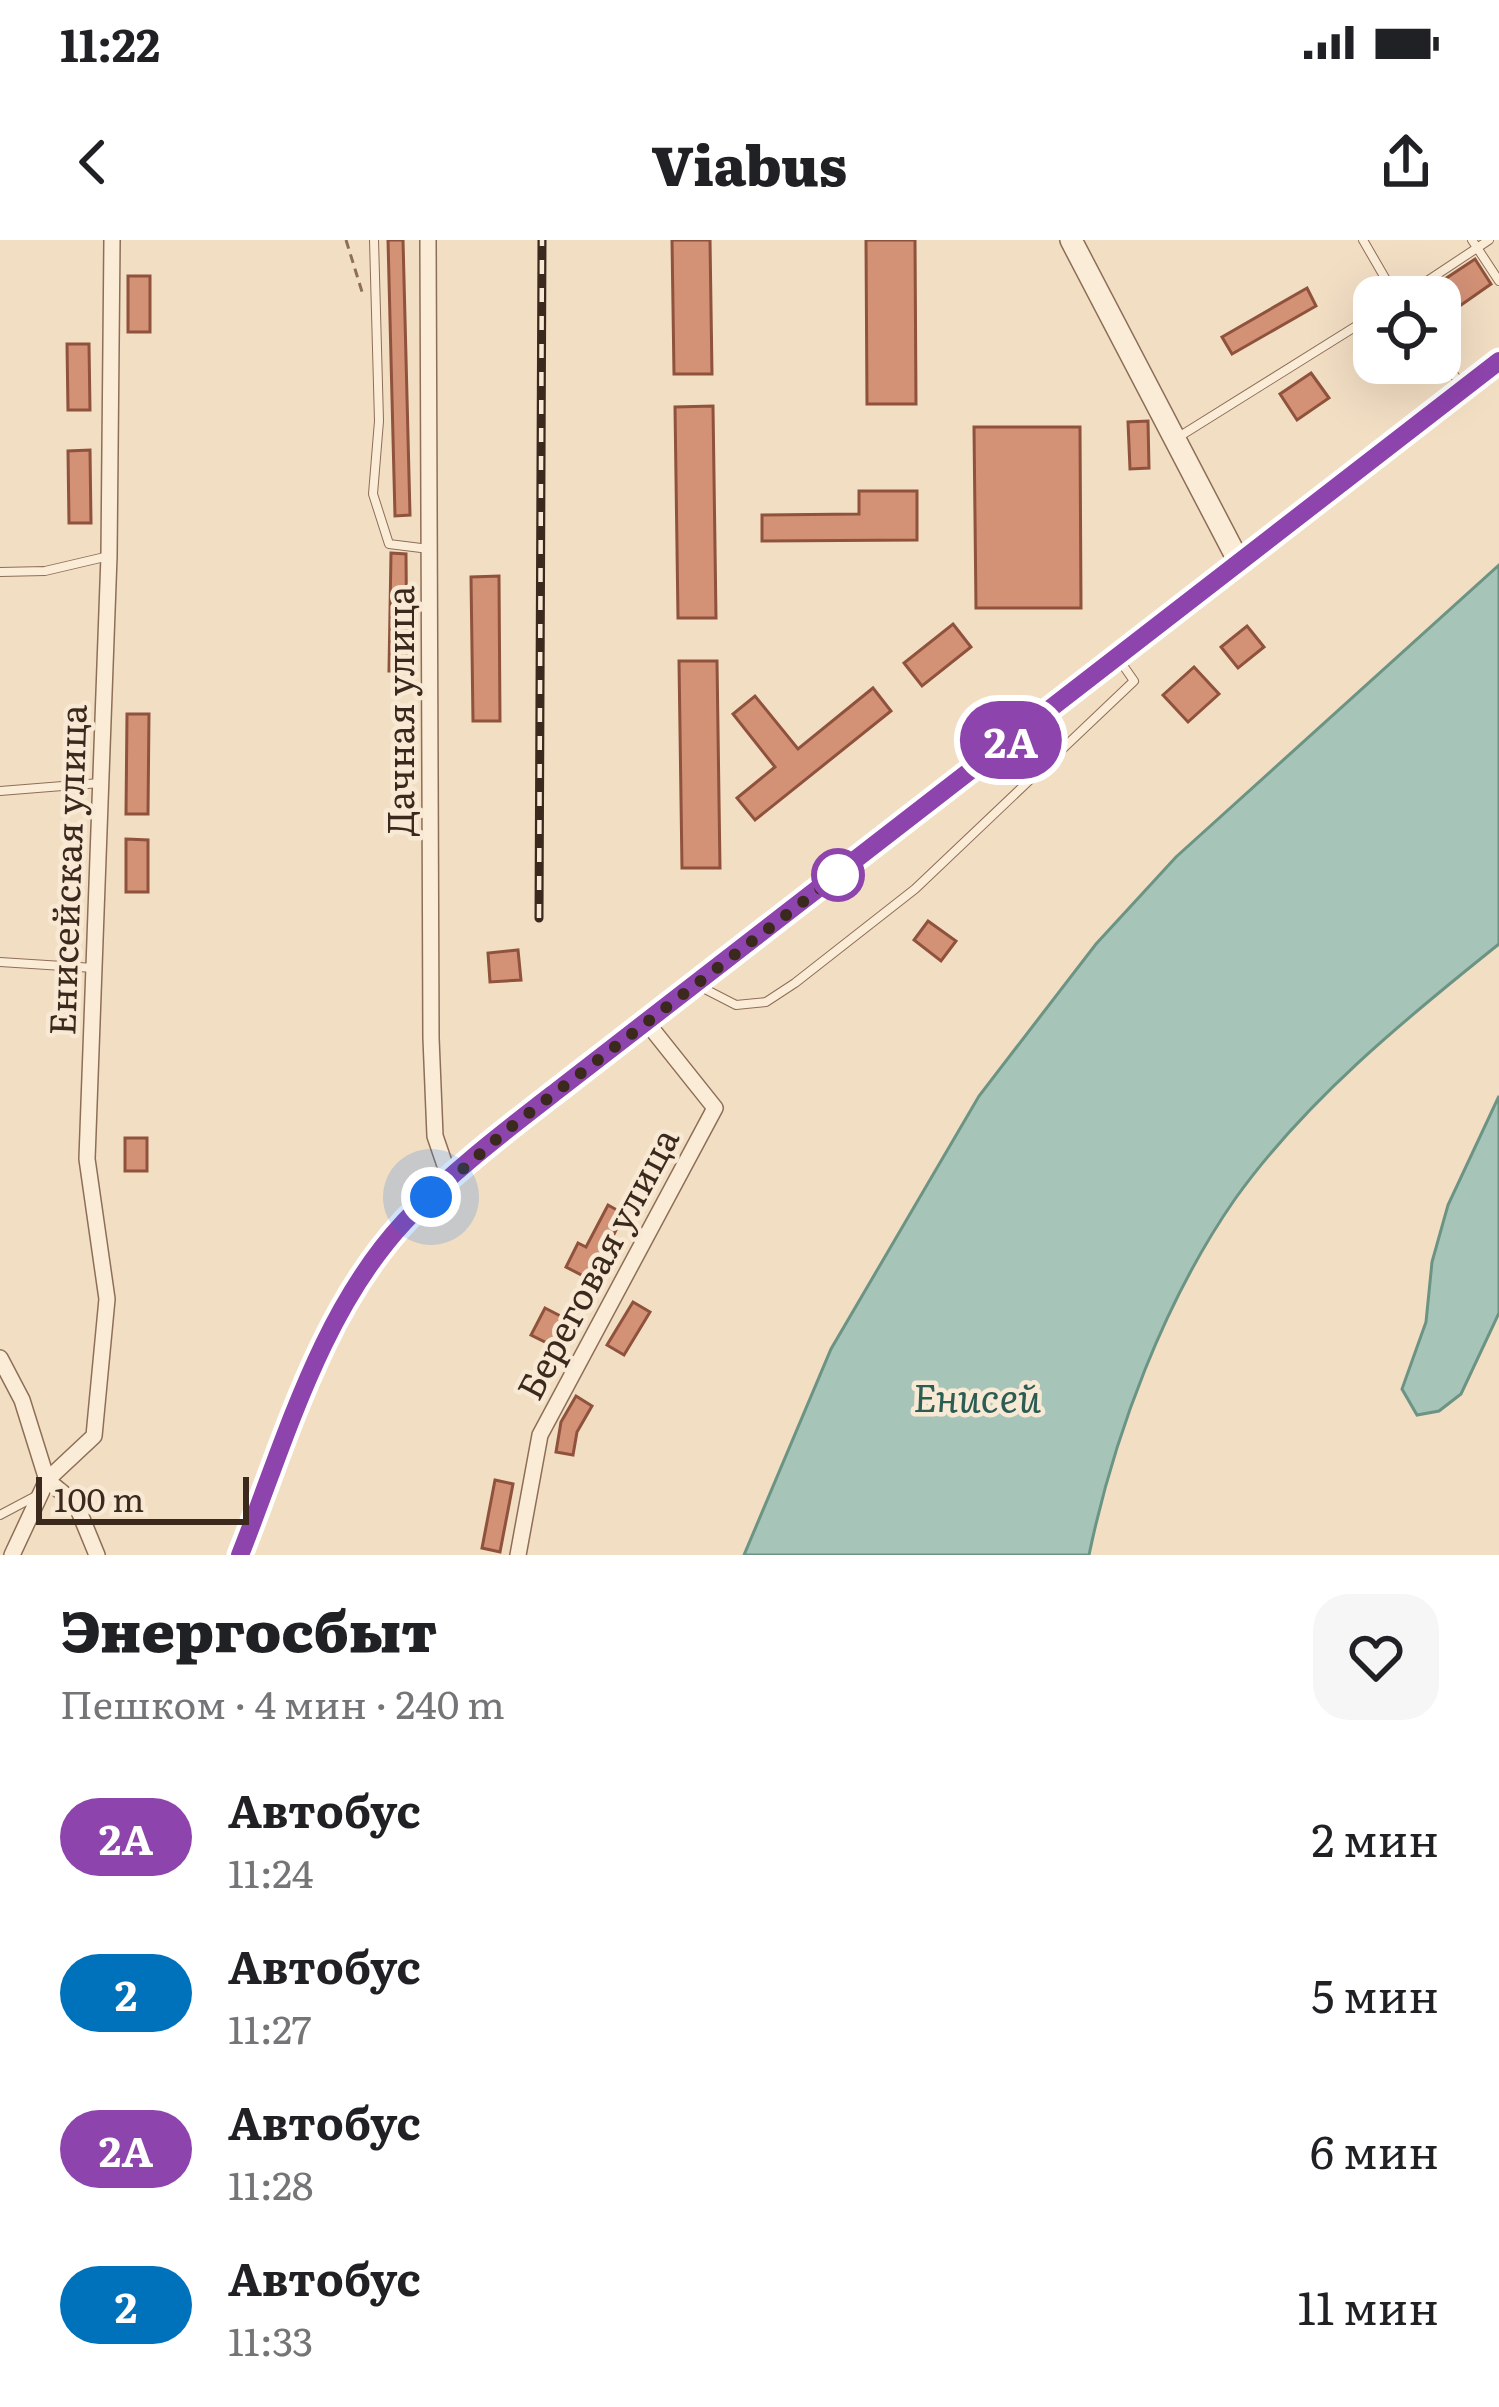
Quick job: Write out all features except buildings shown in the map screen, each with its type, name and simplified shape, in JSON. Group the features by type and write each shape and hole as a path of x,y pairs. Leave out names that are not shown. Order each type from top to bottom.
{"main road":[{"path":"1071,240 1239,562"},
{"path":"240,1555 334,1326 404,1222 450,1180 697,985 1499,362"}],"street":[{"name":"Енисейская улица","path":"44,1487 94,1436 107,1299 87,1159 109,556 112,240"},
{"name":"Дачная улица","path":"428,240 433,1100 435,1136 450,1180"},
{"name":"Береговая улица","path":"518,1555 540,1435 715,1108 648,1024"},
{"path":"0,1358 22,1400 44,1487 12,1555"},
{"path":"44,1487 76,1504 97,1555"}],"lane":[{"path":"374,240 379,421 373,494 388,544 431,549"},
{"path":"1363,240 1386,276"},
{"path":"1429,276 1474,244 1489,240"},
{"path":"1474,244 1499,281"},
{"path":"1175,439 1353,328"},
{"path":"1461,383 1465,388"},
{"path":"0,572 45,571 109,556"},
{"path":"697,985 736,1005 766,1002 898,903 1134,681 1118,657"},
{"path":"0,791 102,782"},
{"path":"0,962 95,968"},
{"path":"0,1515 44,1487"}],"path":[{"path":"346,240 356,284 376,314"}],"water":[{"name":"Енисей","path":"1499,565 1499,944 1325,1095 1235,1199 1186,1281 1145,1370 1112,1463 1089,1555 744,1555 831,1349 979,1096 1096,944 1176,857"},
{"path":"1499,1096 1499,1313 1461,1394 1439,1411 1417,1415 1402,1389 1426,1322 1432,1262 1448,1205"}],"railway":[{"path":"539,918 542,240"}],"bus line":[{"name":"2А","path":"240,1555 316,1362 367,1272 404,1222 472,1158 558,1090 1499,361"}],"route":[{"path":"431,1197 507,1130 838,875"}]}
